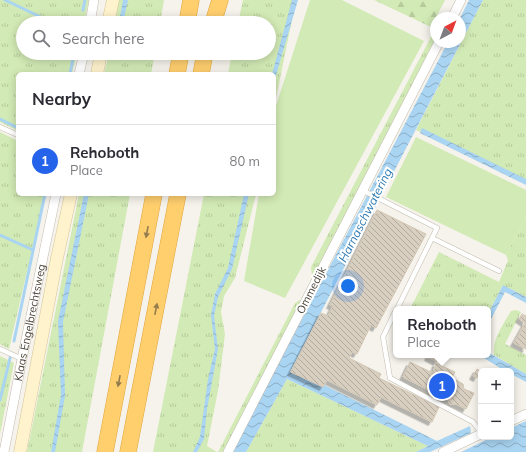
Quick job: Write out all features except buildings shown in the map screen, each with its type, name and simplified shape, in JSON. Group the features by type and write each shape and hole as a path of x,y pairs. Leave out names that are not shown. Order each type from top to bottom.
{"highway":[{"path":"187,16 188,0"},
{"path":"188,16 191,0"},
{"path":"213,16 216,0"},
{"path":"214,16 220,0"},
{"path":"178,72 181,60"},
{"path":"201,72 204,60"},
{"path":"105,452 154,196"},
{"path":"128,452 178,196"}],"main road":[{"path":"110,16 113,0"},
{"path":"97,72 100,60"},
{"name":"Klaas Engelbrechtsweg","path":"20,452 55,266 71,196"}],"street":[{"path":"91,16 94,0"},
{"path":"455,12 461,0"},
{"name":"Ommedijk","path":"228,452 364,191 436,48"},
{"path":"79,72 82,60"},
{"name":"Klaas Engelbrechtsweg","path":"4,452 56,196"},
{"path":"514,420 526,414"},
{"path":"443,452 478,435"}],"lane":[{"path":"0,127 16,135"},
{"path":"364,191 437,228 398,306"},
{"path":"432,238 499,271"},
{"path":"393,316 383,337 390,378 473,422 478,430"},
{"path":"0,349 22,359"}],"green space":[{"path":"0,0 89,0 86,16 16,16 16,60 75,60 72,72 16,72 16,130 0,122"},
{"path":"119,0 164,0 161,16 116,16"},
{"path":"243,0 296,0 276,98 276,72 228,72 231,60 276,60 276,16 240,16"},
{"path":"310,0 342,0 424,41 285,298 244,281 259,196 276,196 276,106"},
{"path":"374,0 445,0 439,12 430,12 430,27"},
{"path":"483,0 526,0 526,184 416,130 458,48 466,48 466,33"},
{"path":"430,39 430,48 433,48 316,275 312,277 311,267"},
{"path":"107,60 154,60 151,72 104,72"},
{"path":"0,132 16,140 16,196 45,196 9,349 0,344"},
{"path":"416,137 526,190 526,217 506,255 386,197"},
{"path":"79,196 130,196 82,452 27,452"},
{"path":"204,196 256,196 235,278 224,296 221,312 225,334 218,391 207,446 217,452 153,452"},
{"path":"526,217 526,297 503,285 491,308 491,306 412,306 439,252 499,282 508,260 506,255"},
{"path":"300,300 301,305 226,452 218,452 295,303"},
{"path":"516,310 521,312 505,344 526,355 526,374 494,355 496,338 511,311"},
{"path":"0,356 14,363 0,434"},
{"path":"287,379 428,446 416,452 246,452"}],"water":[{"path":"123,0 128,0 125,16 120,16"},
{"path":"292,0 298,0 276,75 276,72 273,72"},
{"path":"469,0 483,0 466,33 466,12 463,12"},
{"name":"Harnaschwatering","path":"445,48 458,48 290,372 323,387 324,385 437,441 470,426 471,433 430,452 416,452 428,446 287,379 246,452 232,452"},
{"path":"422,128 526,179 526,185 420,133"},
{"path":"84,196 89,196 63,322 65,396 55,452 51,452 61,395 58,321"},
{"path":"244,196 249,196 232,269 218,297 214,316 218,349 207,409 204,439 197,452 193,452 200,437 208,379 215,349 211,315 215,294 228,268"},
{"path":"503,285 526,297 526,303 505,292 491,319 491,308"},
{"path":"491,354 526,374 526,382 514,376 514,368 500,368 484,358 491,358"},
{"path":"526,421 526,452 461,452 486,440 514,440 514,427"}],"waterway":[{"path":"5,0 38,16"},
{"path":"83,10 85,0"},
{"path":"70,72 73,60"},
{"path":"0,119 16,127"},
{"path":"14,341 45,196"},
{"path":"0,235 33,250"},
{"path":"0,400 11,354"}],"place":[{"name":"Rehoboth","path":"442,386"}]}
